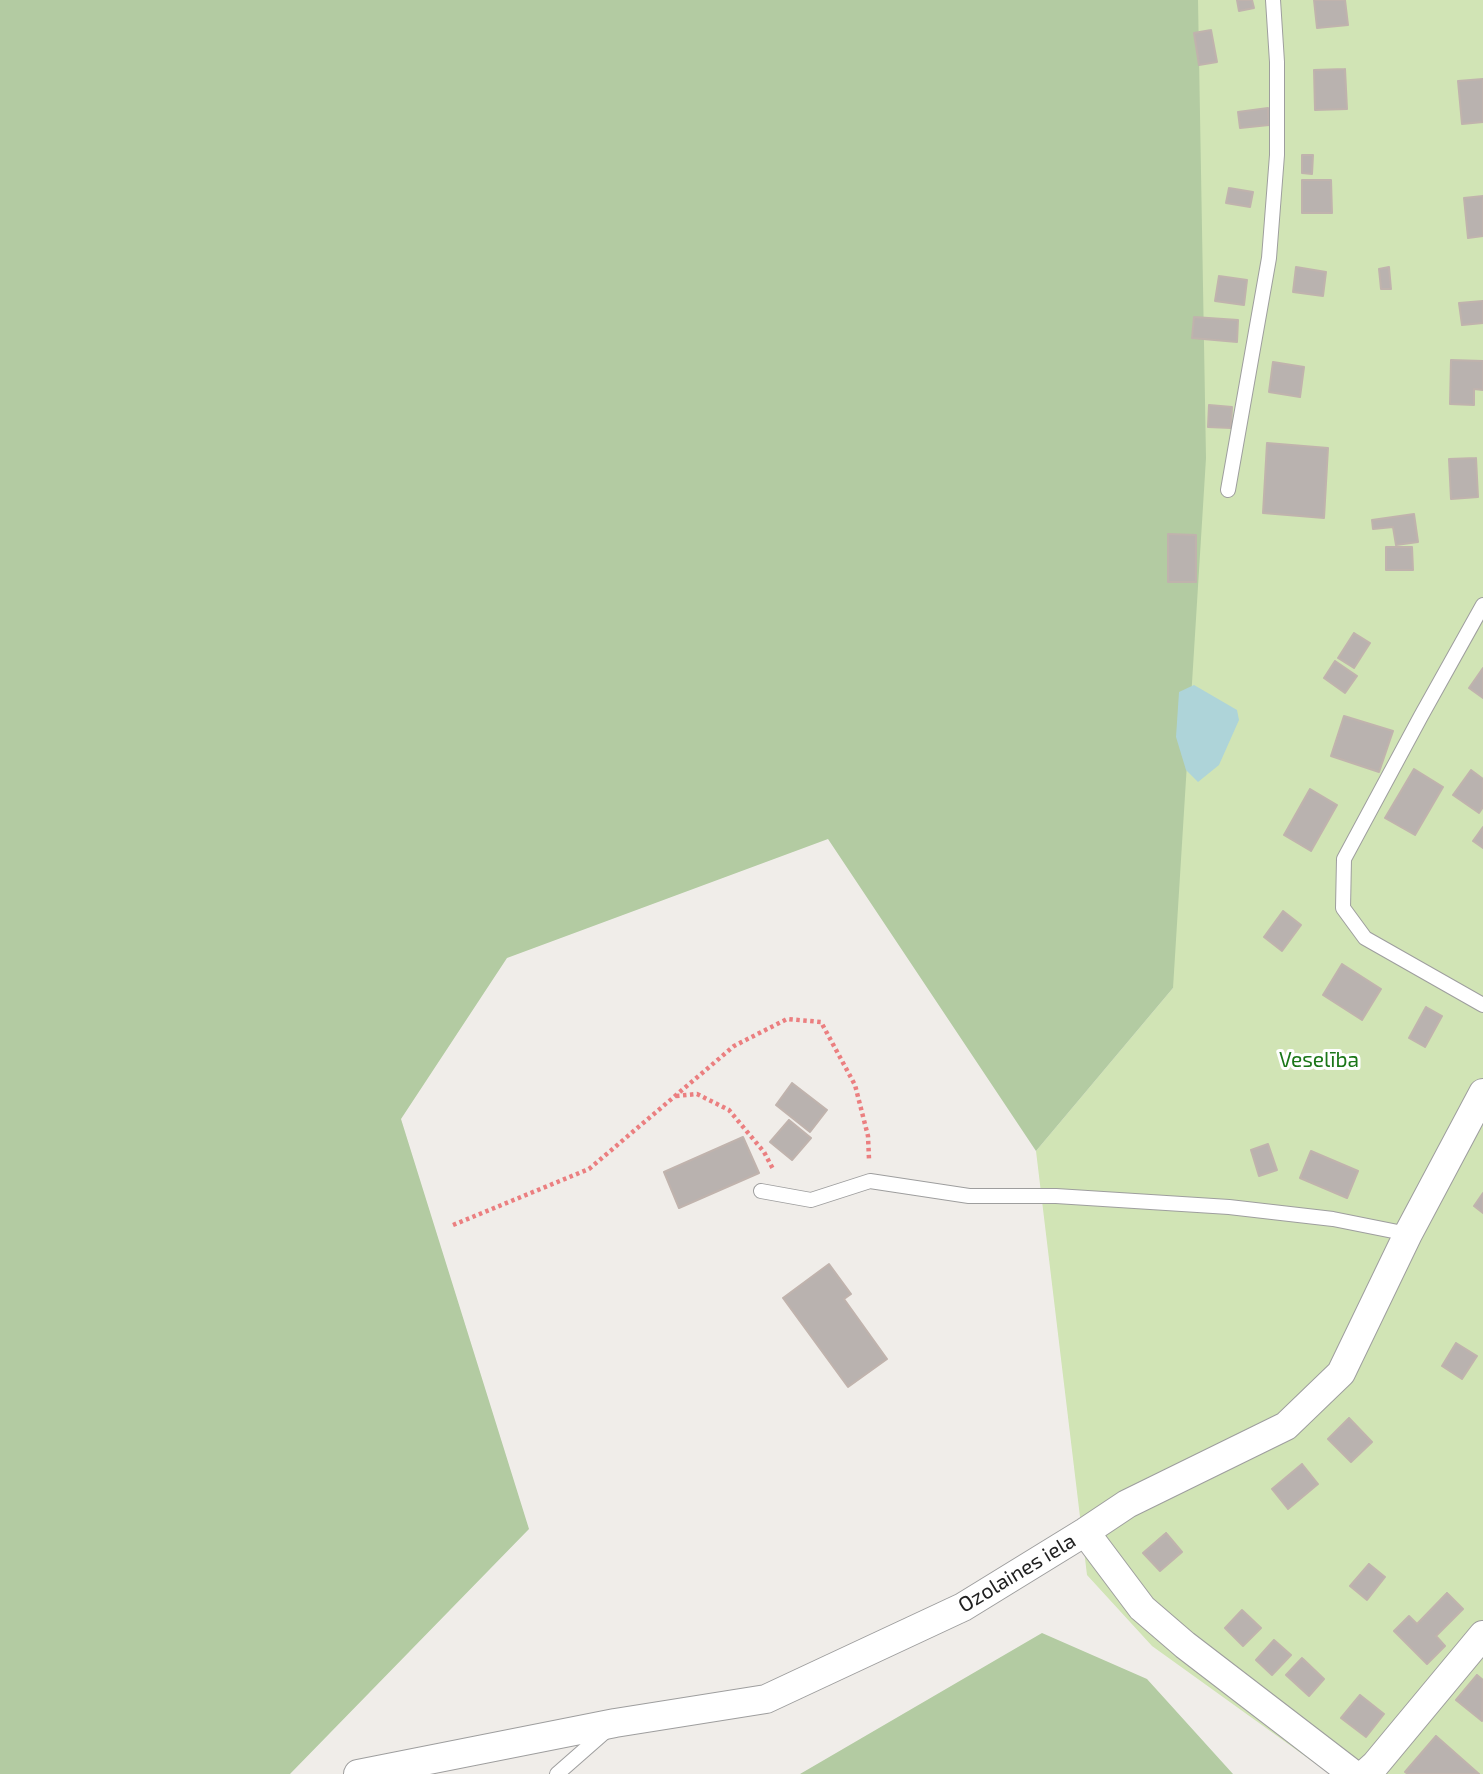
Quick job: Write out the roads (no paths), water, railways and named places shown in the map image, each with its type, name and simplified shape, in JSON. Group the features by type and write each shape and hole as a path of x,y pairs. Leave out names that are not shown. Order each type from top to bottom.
{"street":[{"name":"Ozolaines iela","path":"358,1774 615,1723 766,1699 963,1607 1127,1504 1286,1426 1341,1373 1408,1234 1483,1093"},
{"path":"1084,1532 1142,1608 1185,1645 1353,1774"},
{"path":"1365,1774 1483,1636"}],"lane":[{"path":"1228,490 1269,258 1277,155 1277,62 1273,0"},
{"path":"1483,605 1344,859 1343,908 1365,937 1483,1005"},
{"path":"761,1191 811,1200 870,1181 969,1196 1056,1196 1229,1208 1333,1219 1408,1234"},
{"path":"557,1774 615,1723"}],"water":[{"path":"1194,685 1237,710 1239,720 1219,765 1198,782 1186,770 1176,737 1179,692"}],"park label":[{"name":"Veselība","path":"1319,1060"}]}
